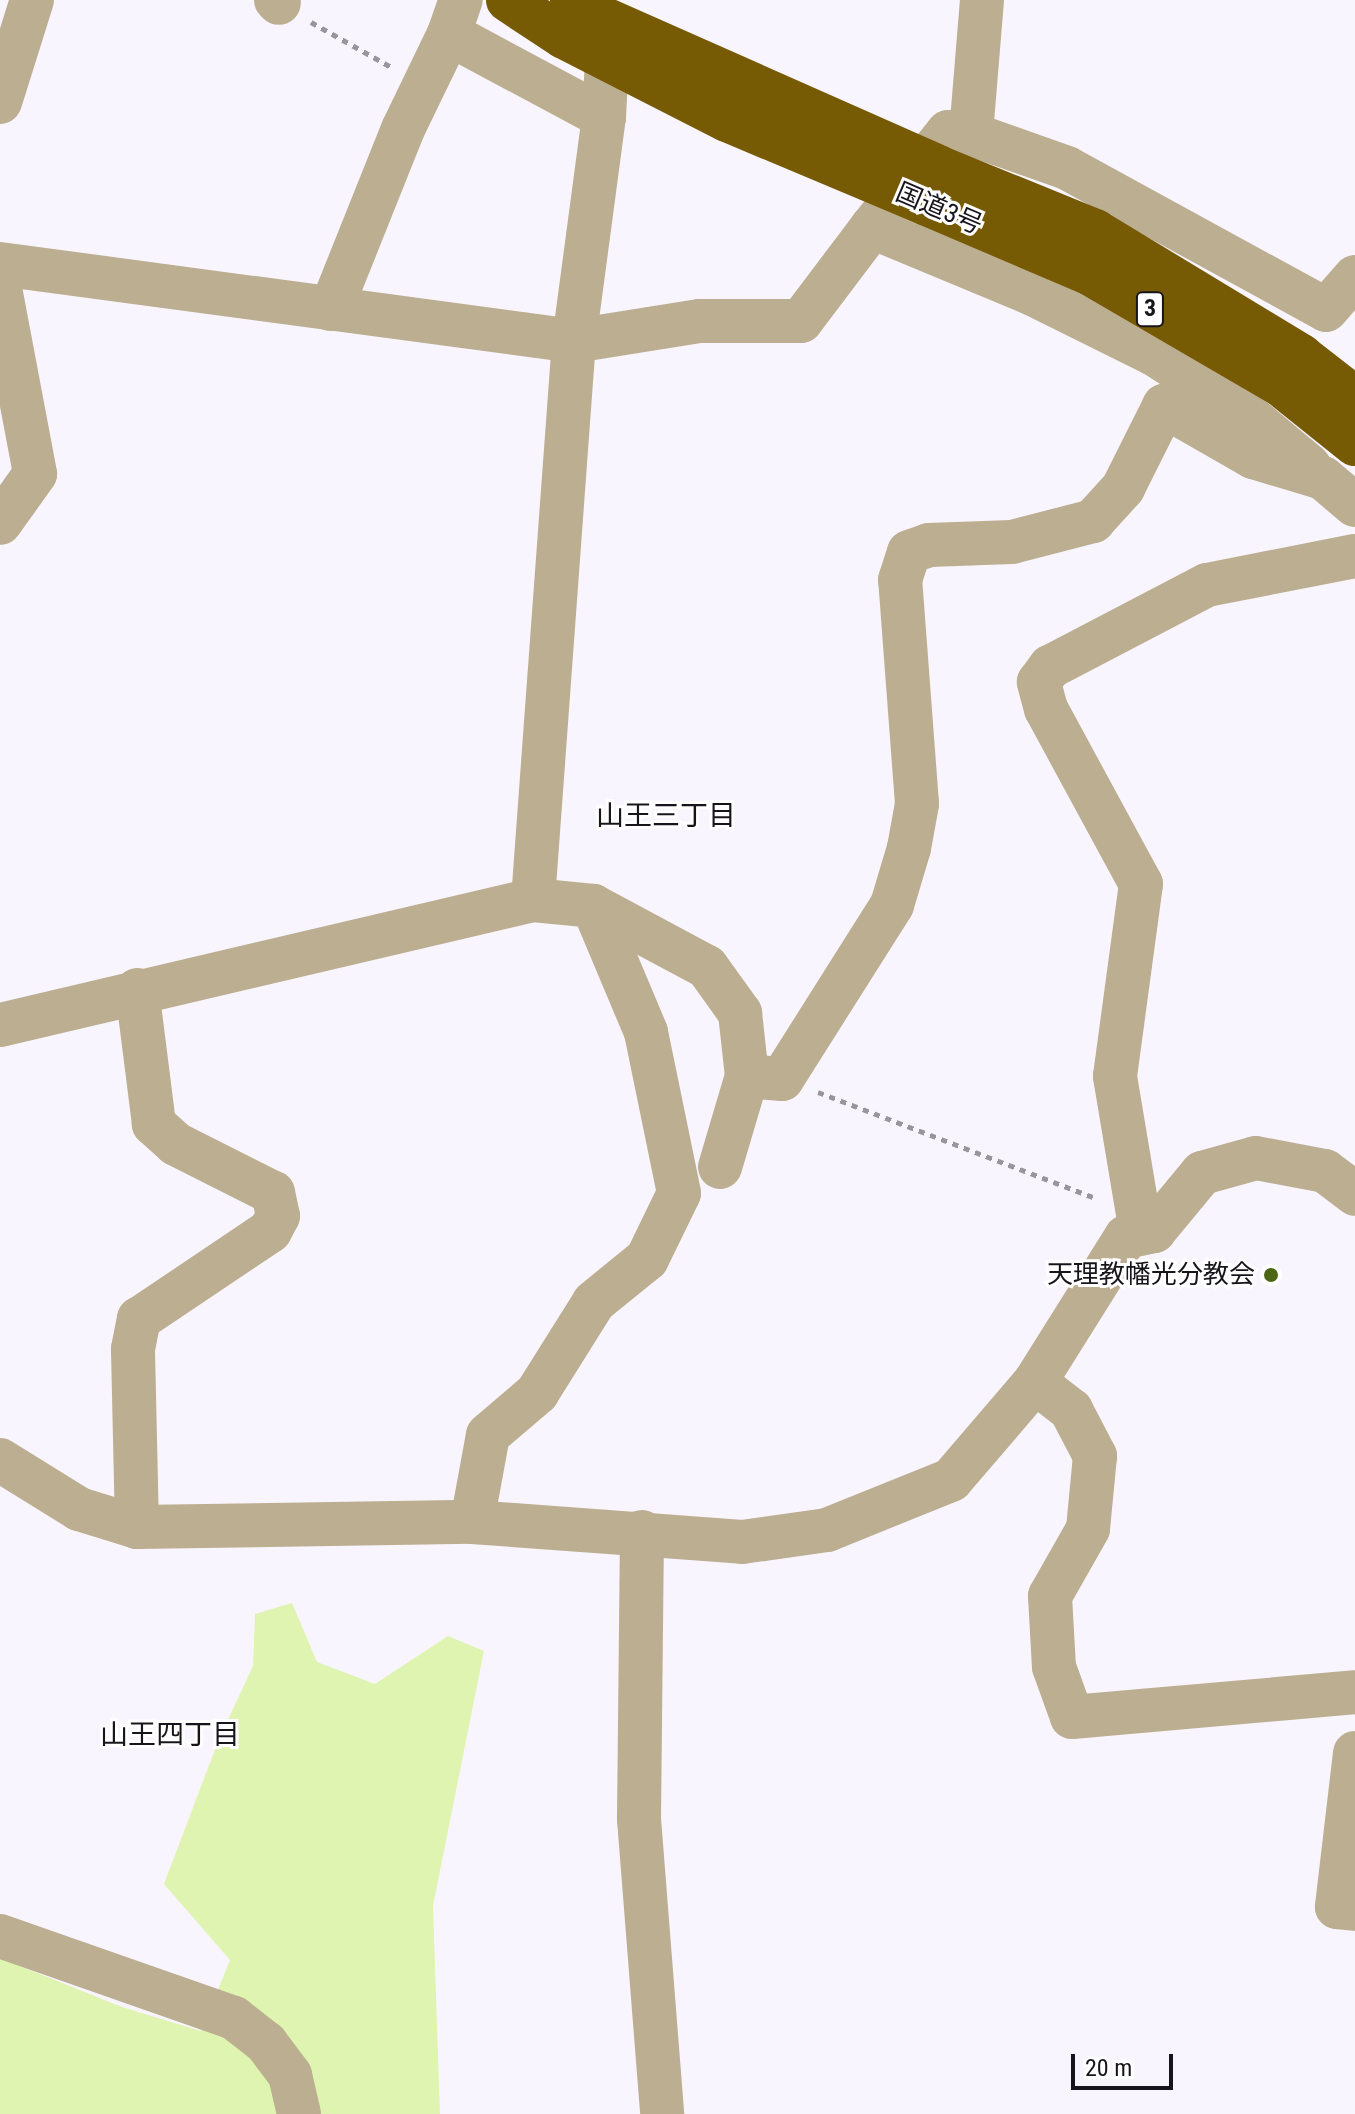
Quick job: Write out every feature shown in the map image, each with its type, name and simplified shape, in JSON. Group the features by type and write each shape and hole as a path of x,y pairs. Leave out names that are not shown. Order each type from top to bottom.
{"highway":[{"name":"国道3号","path":"508,0 564,37 727,120 932,186 1095,231 1301,356 1355,398"},
{"name":"国道3号","path":"572,0 591,13 932,186 1089,273 1280,384 1355,444"}],"street":[{"path":"0,102 32,0"},
{"path":"533,900 574,341 604,117 611,0"},
{"path":"971,134 982,0"},
{"path":"331,309 414,78 455,17 604,117"},
{"path":"0,264 574,341 699,321 801,321 948,132 971,134 1067,168 1326,310 1355,277"},
{"path":"872,227 1033,294 1154,354 1243,411 1339,492"},
{"path":"0,288 35,474 0,523"},
{"path":"720,1167 765,1077 892,905 909,848 917,804 900,580 909,552 929,545 1012,542 1093,521 1123,488 1164,406 1253,457 1339,492"},
{"path":"1146,1223 1115,1076 1141,884 1046,709 1039,682 1050,667 1207,585 1355,556"},
{"path":"0,1025 137,990 533,900 593,906 707,967 740,1013 765,1077"},
{"path":"472,1522 488,1435 537,1393 594,1302 647,1259 679,1193 646,1032 593,906"},
{"path":"137,990 154,1124 176,1144 273,1193 278,1216 270,1231 139,1319 133,1349 137,1527"},
{"path":"0,1460 79,1509 137,1527 472,1522 642,1532 742,1542 827,1530 951,1480 1035,1382 1126,1237 1202,1173 1256,1158 1325,1171 1355,1194"},
{"path":"1035,1382 1071,1410 1095,1456 1088,1529 1050,1596 1054,1667 1072,1717 1355,1692"},
{"path":"642,1532 639,1819 662,2114"},
{"path":"1355,1753 1337,1907 1355,1909"},
{"path":"0,1936 234,2018 266,2043 290,2075 299,2114"}],"path":[{"path":"277,2 414,78"},
{"path":"765,1077 1146,1223"}],"green space":[{"path":"292,1603 317,1662 375,1684 448,1636 484,1651 433,1906 440,2114 0,2114 0,1958 122,2007 201,2031 230,1960 164,1884 219,1739 253,1666 255,1614"}],"place":[{"name":"天理教幡光分教会","path":"1271,1275"}],"district":[{"name":"山王三丁目","path":"666,816"},
{"name":"山王四丁目","path":"170,1735"}]}
